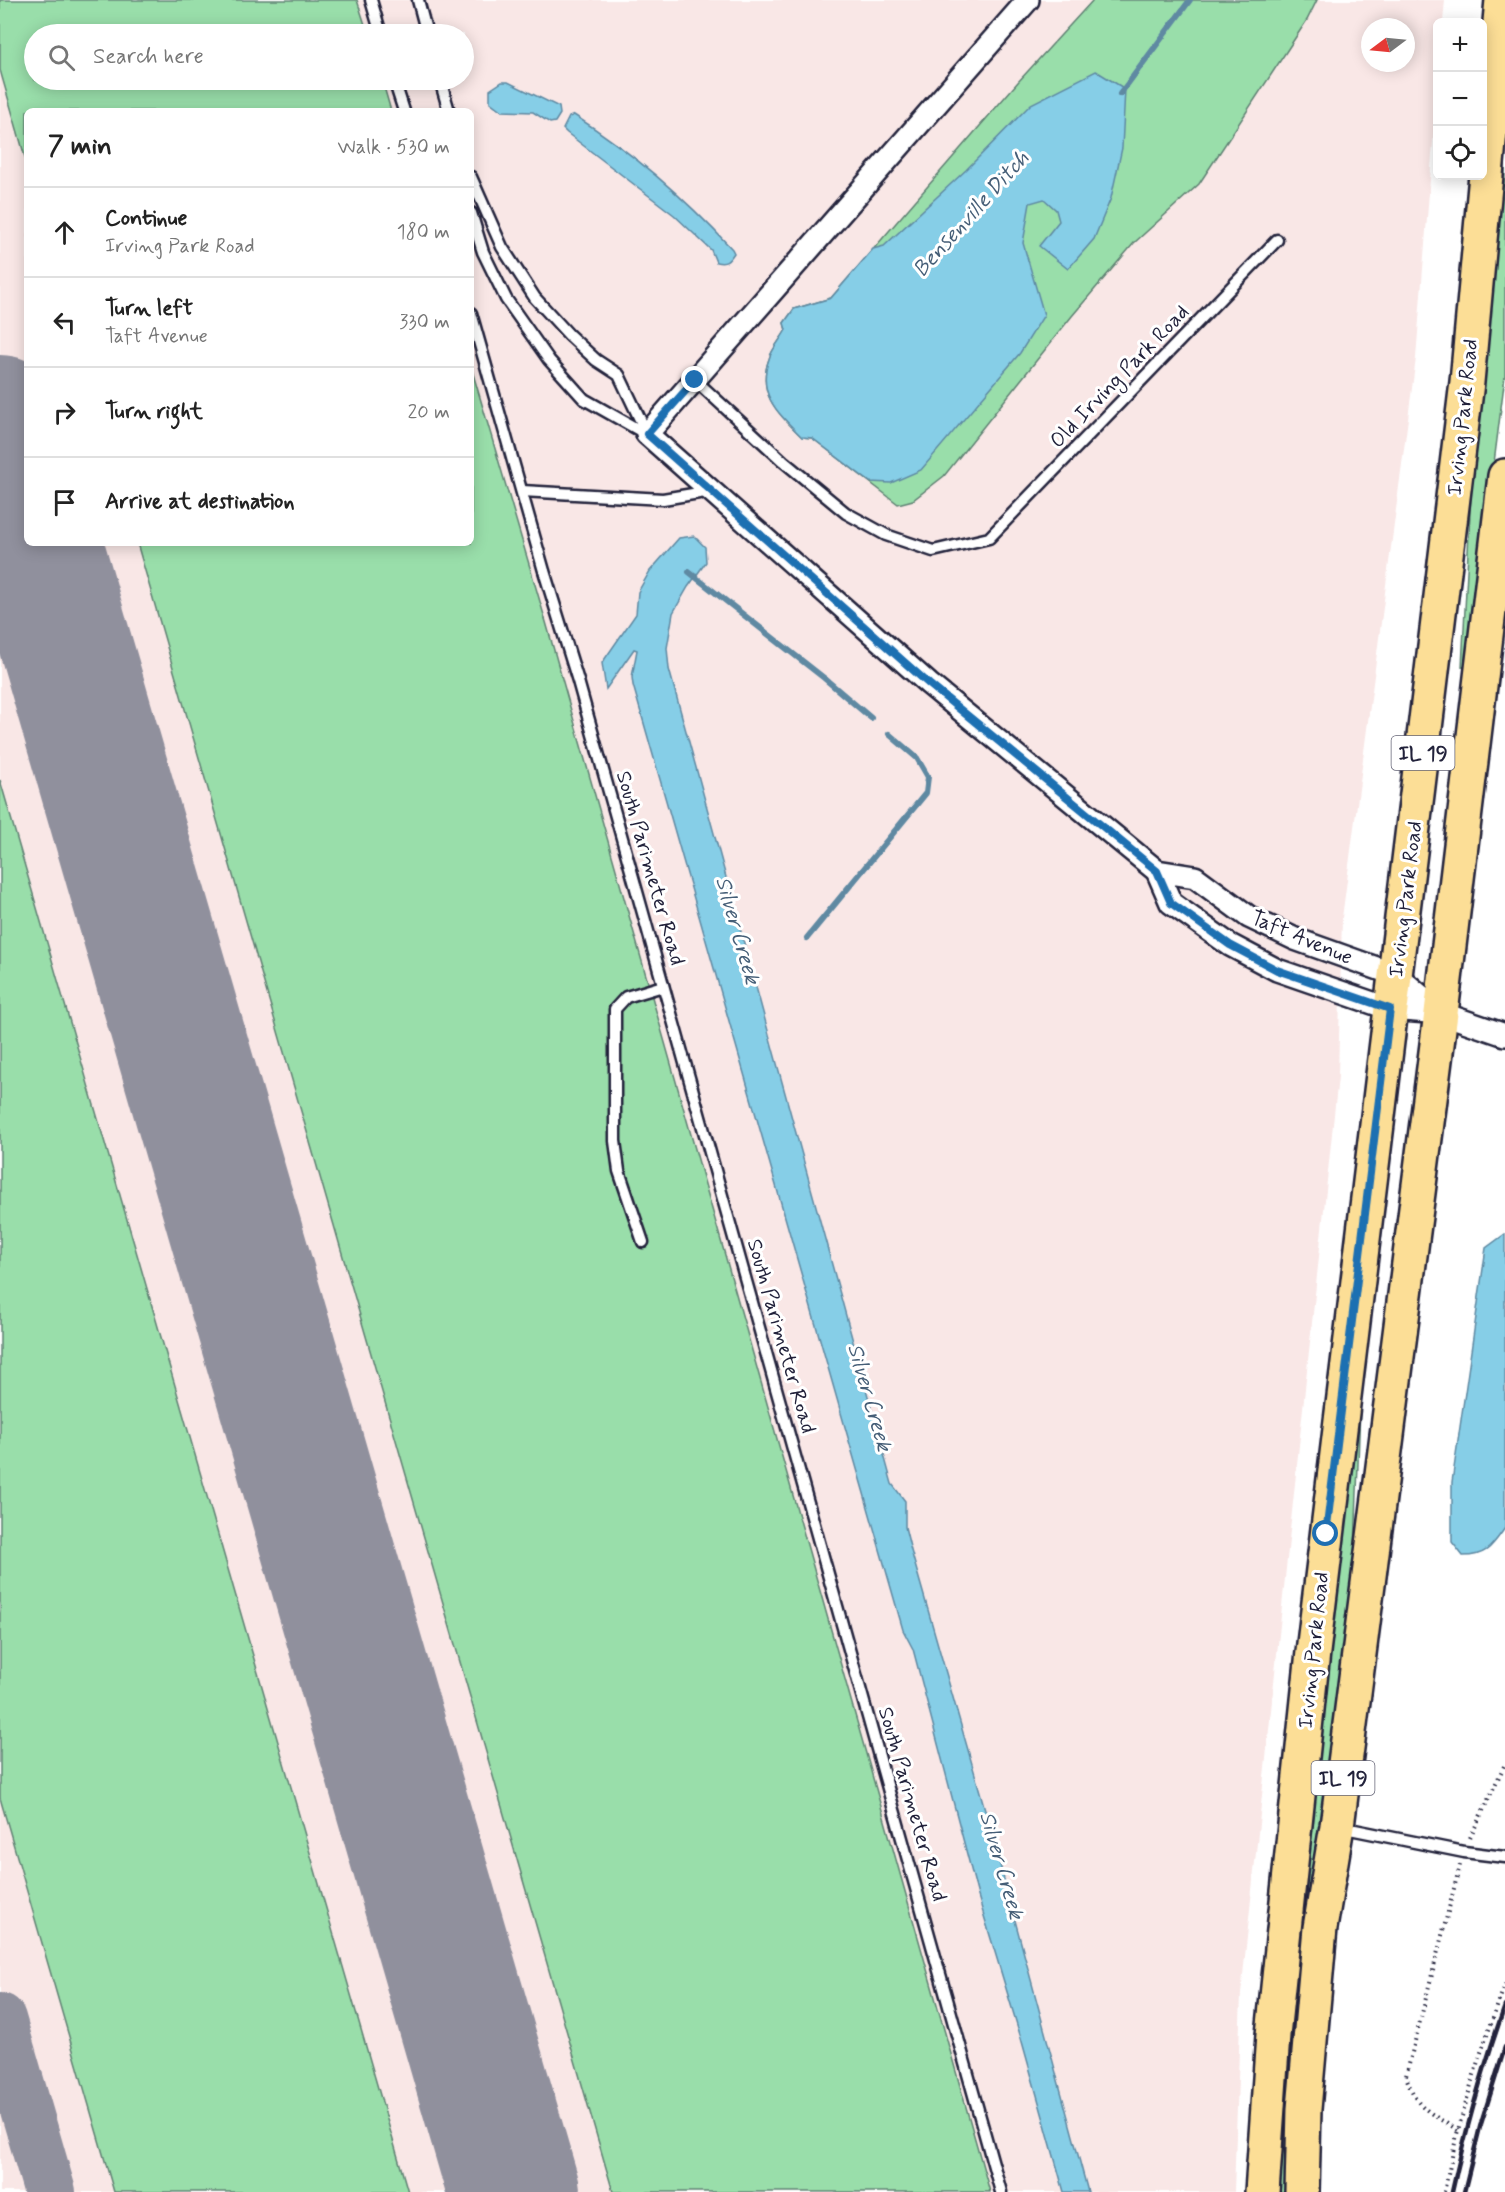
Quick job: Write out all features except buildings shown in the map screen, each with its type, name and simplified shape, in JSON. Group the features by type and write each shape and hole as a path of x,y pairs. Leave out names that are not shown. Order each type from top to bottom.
{"main road":[{"name":"Irving Park Road","path":"1262,2192 1273,2035 1314,1640 1467,381 1502,0"},
{"name":"Irving Park Road","path":"1302,2192 1304,2109 1320,1928 1337,1826 1441,1014 1505,476"}],"street":[{"path":"647,434 1028,0"},
{"name":"Taft Avenue","path":"647,434 929,684 1157,871 1171,903 1230,945 1277,970 1390,1009 1441,1014 1505,1035"},
{"name":"Taft Avenue","path":"1157,871 1195,877 1249,917 1295,939 1396,975 1441,1014"}],"lane":[{"path":"371,0 378,24"},
{"path":"418,0 424,24"},
{"path":"397,90 403,108"},
{"path":"443,90 448,108"},
{"name":"Taft Avenue","path":"474,184 502,247 535,298 596,360 619,375 647,434"},
{"path":"474,223 483,252 506,299 549,360 584,399 647,434"},
{"name":"Old Irving Park Road","path":"695,380 783,461 846,513 886,535 933,551 989,538 1277,240"},
{"name":"South Parimeter Road","path":"474,323 578,681 1001,2192"},
{"path":"522,491 663,499 711,490"},
{"path":"643,1242 619,1171 615,1141 615,1009 626,997 663,986"},
{"path":"1337,1826 1464,1852 1505,1857"}],"path":[{"path":"1458,2130 1426,2110 1411,2094 1406,2076 1464,1852 1505,1764"},
{"path":"1444,2192 1458,2130 1478,2061 1505,1984"}],"shaded area":[{"path":"0,0 1445,0 1443,18 1433,18 1433,142 1416,358 1342,918 1338,1077 1241,1994 1234,2192 0,2192"}],"green space":[{"path":"0,0 357,0 365,24 24,24 24,90 385,90 390,108 24,108 24,154 0,70"},
{"path":"1093,0 1317,0 1307,20 1199,184 1134,243 1072,316 944,476 913,500 898,504 812,438 802,437 778,412 765,383 770,355 786,330 784,323 794,309 831,298 1018,82"},
{"path":"1505,107 1505,376 1468,668 1462,667 1474,437"},
{"path":"474,377 546,622 990,2192 613,2192 138,546 474,546"},
{"path":"0,780 408,2192 114,2192 0,1798"},
{"path":"1356,1406 1360,1406 1353,1608 1288,2192 1275,2192 1275,2163"}],"water":[{"path":"1096,71 1125,89 1122,148 1111,198 1094,239 1068,269 1039,246 1059,221 1056,210 1044,199 1030,203 1023,243 1044,315 1020,353 921,470 891,483 870,482 812,438 802,437 778,412 765,383 770,355 786,330 784,323 794,309 831,298 873,249 884,246 966,170 1031,104"},
{"path":"502,82 508,82 559,107 560,114 555,122 550,123 533,112 502,111 490,102 490,90"},
{"path":"574,115 637,160 677,194 732,249 734,253 730,258 726,262 716,262 711,250 674,215 567,133 563,129 569,117"},
{"name":"Silver Creek","path":"694,536 705,547 706,562 673,613 667,648 669,669 892,1484 905,1501 905,1527 910,1547 988,1820 1088,2192 1064,2192 978,1896 913,1649 903,1630 633,685 632,677 637,650 634,649 606,689 602,663 636,614 638,592 650,571 679,538"},
{"path":"1505,1234 1505,1528 1488,1549 1471,1556 1463,1556 1452,1542 1452,1482 1486,1248"}],"waterway":[{"name":"Bensenville Ditch","path":"1120,94 1190,0"},
{"path":"689,572 871,718"},
{"path":"807,938 926,793 928,777 917,758 889,734"}],"taxiway":[{"path":"0,2019 50,2192"}],"runway":[{"path":"0,421 24,504"},
{"path":"37,546 514,2192"}],"railway":[{"path":"1452,2192 1489,2052 1505,2006"},
{"path":"1464,2192 1480,2127 1505,2047"}],"route":[{"path":"695,380 647,434 929,684 1157,871 1171,903 1230,945 1277,970 1390,1009 1326,1534"}]}
